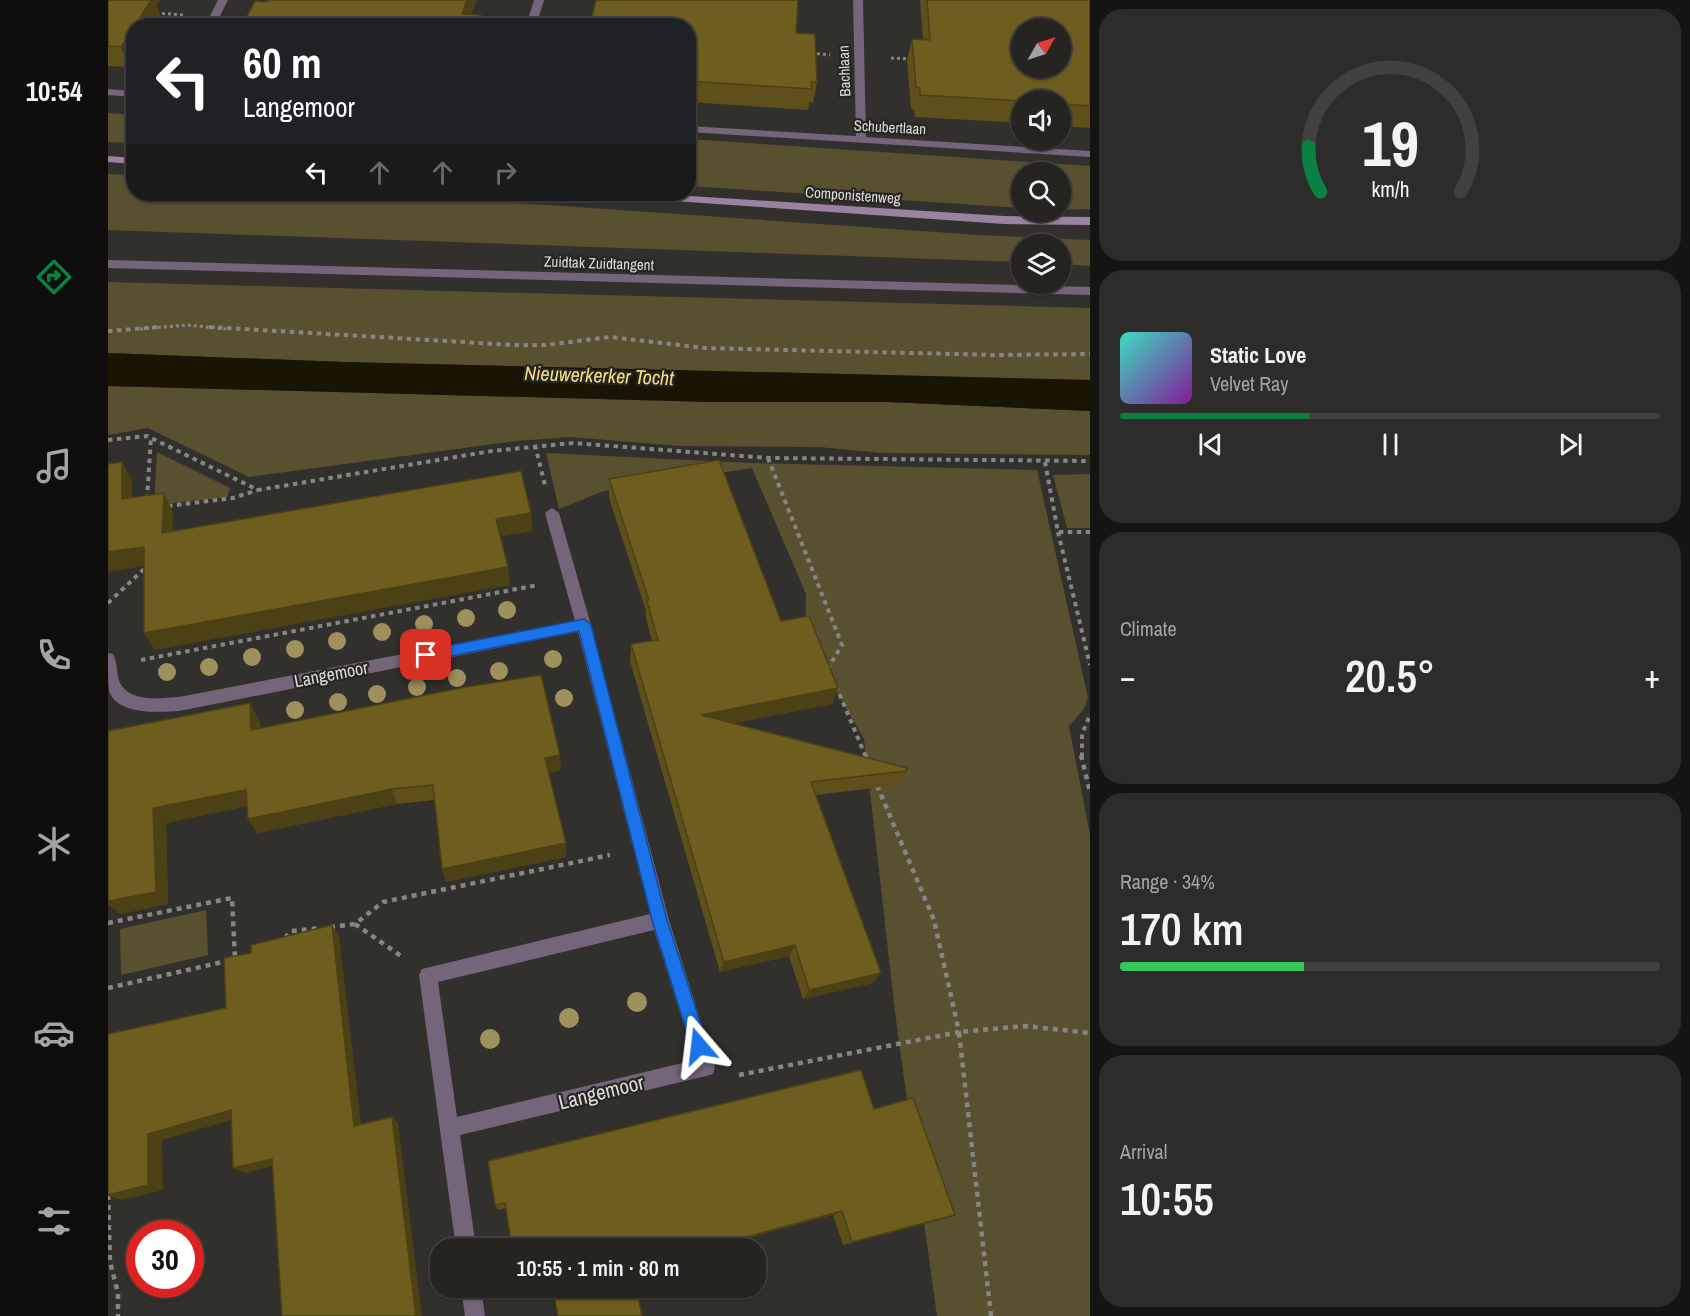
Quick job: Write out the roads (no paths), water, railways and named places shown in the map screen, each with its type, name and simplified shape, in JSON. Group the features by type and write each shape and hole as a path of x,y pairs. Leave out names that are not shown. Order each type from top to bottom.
{"main road":[{"path":"108,159 126,160"},
{"name":"Componistenweg","path":"696,199 1004,220 1090,221"}],"street":[{"path":"214,18 223,0"},
{"path":"533,18 539,0"},
{"name":"Bachlaan","path":"858,0 861,141"},
{"path":"108,92 126,93"},
{"name":"Schubertlaan","path":"696,130 1090,154"},
{"name":"Zuidtak Zuidtangent","path":"108,264 1090,291"},
{"path":"465,1238 428,975 660,920 584,625 552,513"},
{"name":"Langemoor","path":"108,658 108,666 116,689 124,700 139,706 179,704 584,625"},
{"name":"Langemoor","path":"451,1128 706,1067 660,920"},
{"path":"473,1298 475,1316"}],"water":[{"name":"Nieuwerkerker Tocht","path":"108,353 344,362 1090,380 1090,411 888,402 711,402 108,386"}]}
